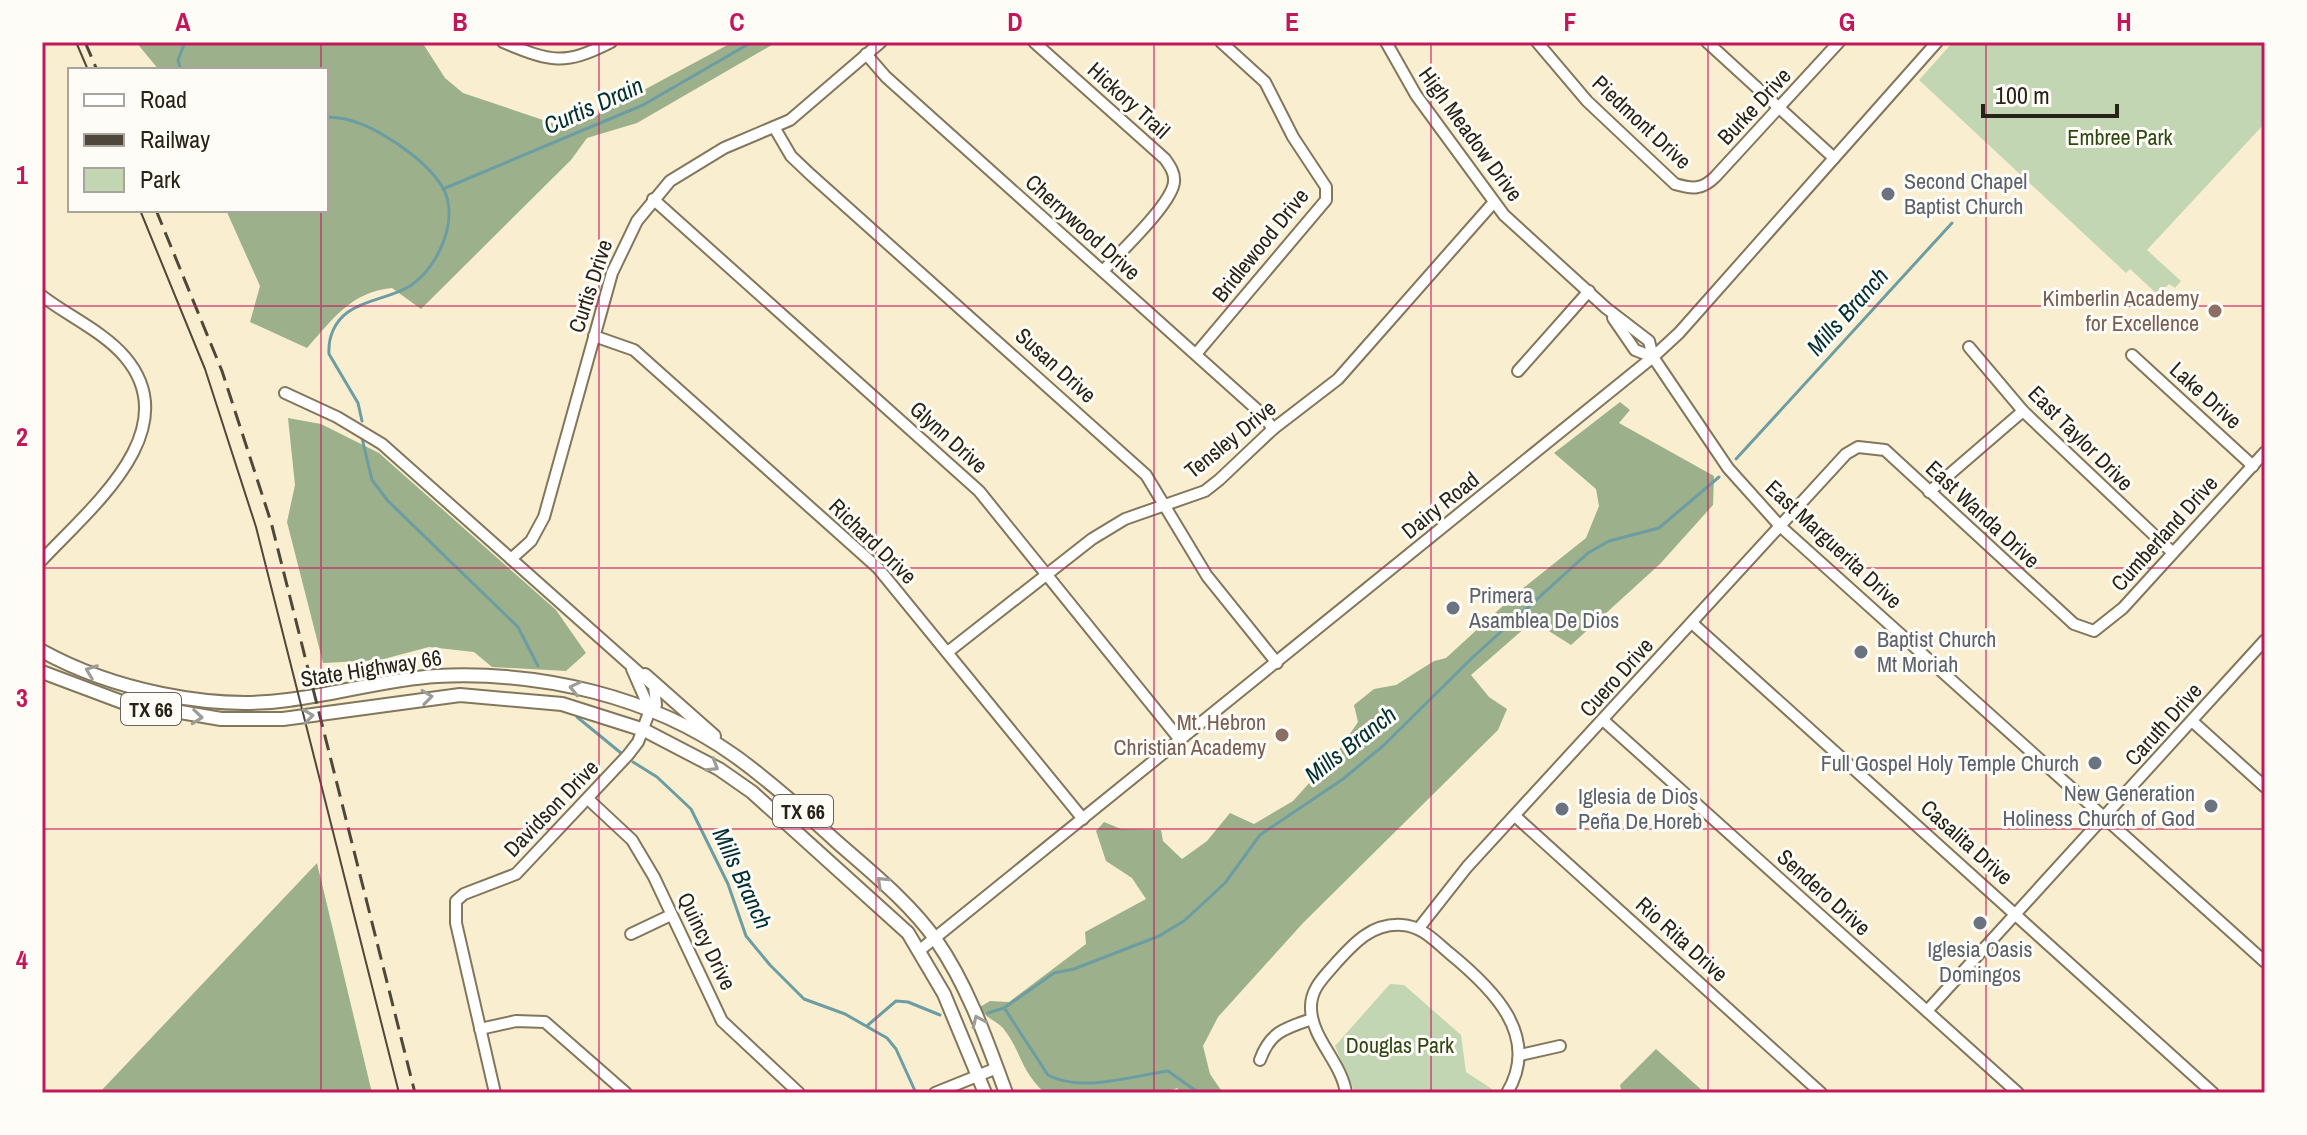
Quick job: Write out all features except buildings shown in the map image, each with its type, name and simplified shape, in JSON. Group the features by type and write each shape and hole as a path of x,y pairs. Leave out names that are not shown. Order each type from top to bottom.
{"main road":[{"name":"State Highway 66","path":"44,652 115,680 179,696 223,701 284,701 411,678 488,676 564,685 650,710 704,736 753,769 886,885 935,939 962,985 1006,1093"},
{"name":"State Highway 66","path":"42,672 122,702 221,719 283,719 460,695 562,704 644,730 719,769 752,792 891,915 920,950 944,994 985,1093"},
{"path":"645,675 753,769"}],"street":[{"path":"503,42 536,56 565,61 611,42"},
{"name":"Curtis Drive","path":"511,559 531,541 544,517 622,245 653,199 670,181 694,164 805,110 831,83 881,42"},
{"name":"Hickory Trail","path":"1034,42 1165,159 1172,170 1174,181 1168,197 1103,271"},
{"name":"Bridlewood Drive","path":"1196,354 1326,200 1326,187 1293,137 1265,82 1221,42"},
{"name":"High Meadow Drive","path":"1386,42 1416,95 1494,202 1606,308 1649,341 1653,357"},
{"name":"Piedmont Drive","path":"1537,42 1587,101 1675,184 1692,189"},
{"path":"1707,42 1834,158"},
{"name":"Burke Drive","path":"1692,189 1707,186 1839,42"},
{"name":"Dairy Road","path":"920,950 1653,357 1679,333 1937,42"},
{"name":"Cherrywood Drive","path":"866,54 886,77 1263,415 1273,429"},
{"name":"Susan Drive","path":"774,127 791,156 811,175 1146,475 1207,576 1277,663"},
{"name":"Glynn Drive","path":"653,199 979,491 1181,741"},
{"name":"Tensley Drive","path":"949,651 1046,573 1125,519 1205,491 1273,429 1338,379 1494,202"},
{"path":"1518,371 1589,291"},
{"path":"42,296 123,354 135,370 146,412 142,437 125,470 42,560"},
{"name":"Richard Drive","path":"594,336 625,345 646,361 878,568 949,651 1083,819"},
{"name":"East Taylor Drive","path":"1969,347 2023,411 2172,552"},
{"name":"Lake Drive","path":"2132,355 2253,466"},
{"name":"East Marguerita Drive","path":"1653,357 1728,468 1780,526 2265,962"},
{"path":"285,393 337,417 382,444 632,669 645,675"},
{"path":"1929,492 2023,411"},
{"name":"East Wanda Drive","path":"1846,454 1858,447 1885,450 2074,624 2087,631"},
{"name":"Cumberland Drive","path":"2087,631 2101,628 2123,608 2265,452"},
{"name":"Cuero Drive","path":"1419,928 1426,915 1467,867 1846,454"},
{"name":"Casalita Drive","path":"1692,623 2213,1093"},
{"name":"Caruth Drive","path":"1927,1011 2018,916 2265,640"},
{"path":"632,669 650,710"},
{"name":"Davidson Drive","path":"495,1093 456,923 456,901 464,894 516,874 588,799 644,730 650,710 656,705 656,697 645,675"},
{"name":"Sendero Drive","path":"1603,720 2018,1093"},
{"path":"2192,721 2265,787"},
{"name":"Quincy Drive","path":"588,799 632,840 722,1021 799,1093"},
{"name":"Rio Rita Drive","path":"1515,816 1821,1093"},
{"path":"631,934 671,915"},
{"path":"1346,1093 1334,1059 1312,1019 1314,988 1366,933 1401,925 1419,928 1498,997 1513,1023 1520,1055 1516,1078 1507,1093"},
{"path":"1260,1060 1266,1043 1277,1031 1312,1019"},
{"path":"480,1029 516,1021 545,1022 626,1093"},
{"path":"1520,1055 1560,1046"},
{"path":"935,1093 997,1068"}],"green space":[{"path":"136,42 422,42 445,78 463,93 555,124 588,120 733,42 777,42 637,123 587,138 571,160 421,309 392,288 365,295 344,309 307,348 250,322 260,286 227,212 328,212 328,68 157,68"},
{"name":"Embree Park","path":"1953,42 2265,42 2265,123 2147,250 2181,281 2175,288 2169,284 2158,295 2130,269 2126,273 1919,80"},
{"path":"1620,402 1630,410 1619,423 1714,476 1713,505 1660,564 1571,645 1533,621 1471,675 1489,697 1507,709 1498,730 1303,923 1218,1017 1203,1046 1210,1074 1223,1093 1181,1093 1177,1088 1165,1093 1045,1093 1030,1077 1003,1028 978,1008 990,1001 1009,1002 1086,944 1085,932 1146,899 1132,878 1106,861 1096,831 1104,822 1121,829 1161,830 1163,841 1182,859 1207,841 1230,813 1254,824 1293,801 1339,750 1358,722 1354,705 1374,689 1396,685 1434,661 1446,658 1517,593 1586,538 1599,506 1596,489 1554,453"},
{"path":"288,418 321,424 379,453 556,610 586,653 566,671 492,667 474,652 429,647 380,660 323,663 287,522 295,485"},
{"path":"317,863 372,1093 98,1093 100,1092"},
{"name":"Douglas Park","path":"1390,984 1404,985 1461,1035 1466,1072 1498,1093 1355,1093 1335,1046"},
{"path":"1656,1049 1705,1093 1622,1093 1620,1085"}],"waterway":[{"name":"Mills Branch","path":"180,68 178,60 185,42"},
{"name":"Curtis Drain","path":"443,189 643,105 752,42"},
{"name":"Mills Branch","path":"328,117 365,125 399,145 434,176 448,200 449,214 443,242 420,278 410,286 348,312 333,331 329,354 358,403 362,421"},
{"name":"Mills Branch","path":"1736,459 1952,223"},
{"name":"Mills Branch","path":"362,438 372,480 388,501 518,627 538,666"},
{"name":"Mills Branch","path":"988,1013 1004,1008 1054,973 1074,969 1159,936 1184,921 1225,883 1260,835 1343,779 1384,745 1473,657 1588,553 1609,541 1659,528 1719,477"},
{"name":"Mills Branch","path":"577,717 621,753"},
{"name":"Mills Branch","path":"633,762 657,777 691,809 728,884 746,936 770,965 804,999 845,1014 887,1038 896,1049 916,1093"},
{"name":"Mills Branch","path":"868,1025 896,1001 908,1002 940,1015"},
{"path":"1005,1009 1048,1075 1076,1083 1091,1083 1168,1071 1199,1093"}],"tram line":[{"path":"76,42 87,68"},
{"path":"141,212 205,369 256,527 399,1093"}],"railway":[{"path":"85,42 96,68"},
{"path":"157,212 222,371 271,522 415,1093"}],"place":[{"name":"Second Chapel Baptist Church","path":"1888,194"},
{"name":"Kimberlin Academy for Excellence","path":"2215,311"},
{"name":"Primera Asamblea De Dios","path":"1453,608"},
{"name":"Baptist Church Mt Moriah","path":"1861,652"},
{"name":"Mt. Hebron Christian Academy","path":"1282,735"},
{"name":"Full Gospel Holy Temple Church","path":"2095,763"},
{"name":"New Generation Holiness Church of God","path":"2211,806"},
{"name":"Iglesia de Dios Peña De Horeb","path":"1562,809"},
{"name":"Iglesia Oasis Domingos","path":"1980,923"}]}
